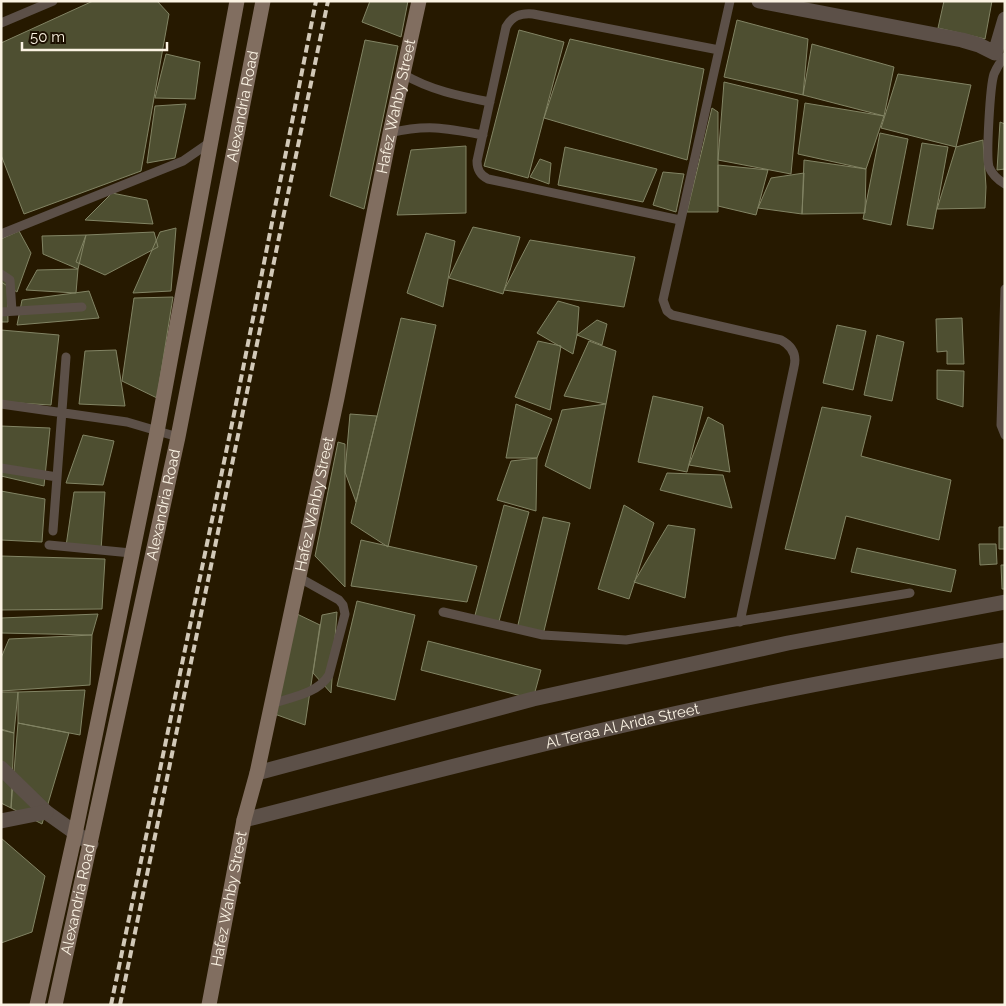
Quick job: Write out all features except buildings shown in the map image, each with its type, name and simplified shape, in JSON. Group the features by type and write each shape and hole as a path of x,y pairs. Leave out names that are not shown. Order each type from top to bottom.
{"main road":[{"name":"Alexandria Road","path":"37,1005 75,834 157,432 236,1"},
{"name":"Alexandria Road","path":"55,1005 178,437 263,1"},
{"name":"Hafez Wahby Street","path":"209,1005 244,820 256,773 337,398 390,133 419,1"},
{"path":"218,100 226,108 242,110"},
{"path":"210,143 218,138 223,138 235,145"}],"street":[{"path":"759,1 962,40 980,45 1001,57 1005,19"},
{"path":"256,773 533,699 788,643 1005,602"},
{"name":"Al Teraa Al Arida Street","path":"244,820 430,772 696,709 844,678 1005,650"},
{"path":"1,768 46,812 91,844"},
{"path":"1,821 46,812"}],"lane":[{"path":"1,23 53,1"},
{"path":"730,1 663,300 667,310 672,315 781,340 791,347 796,360 740,622"},
{"path":"680,220 488,179 479,173 477,168 483,135 506,27 513,18 525,13 719,50"},
{"path":"1001,57 992,82 988,158 991,172 1005,184"},
{"path":"403,74 434,90 490,102"},
{"path":"390,133 408,129 443,127 483,135"},
{"path":"1,234 183,161 210,143"},
{"path":"1,274 10,280 12,311"},
{"path":"1005,289 1001,425 1005,435"},
{"path":"1,312 82,307"},
{"path":"53,531 66,357"},
{"path":"1,404 127,422 178,437"},
{"path":"1,468 57,477"},
{"path":"49,544 131,553"},
{"path":"271,704 313,690 326,680 329,675 344,614 343,605 340,600 298,577"},
{"path":"443,612 543,635 626,640 910,593"}],"railway":[{"path":"111,1005 234,414 316,1"},
{"path":"120,1005 328,1"}]}
